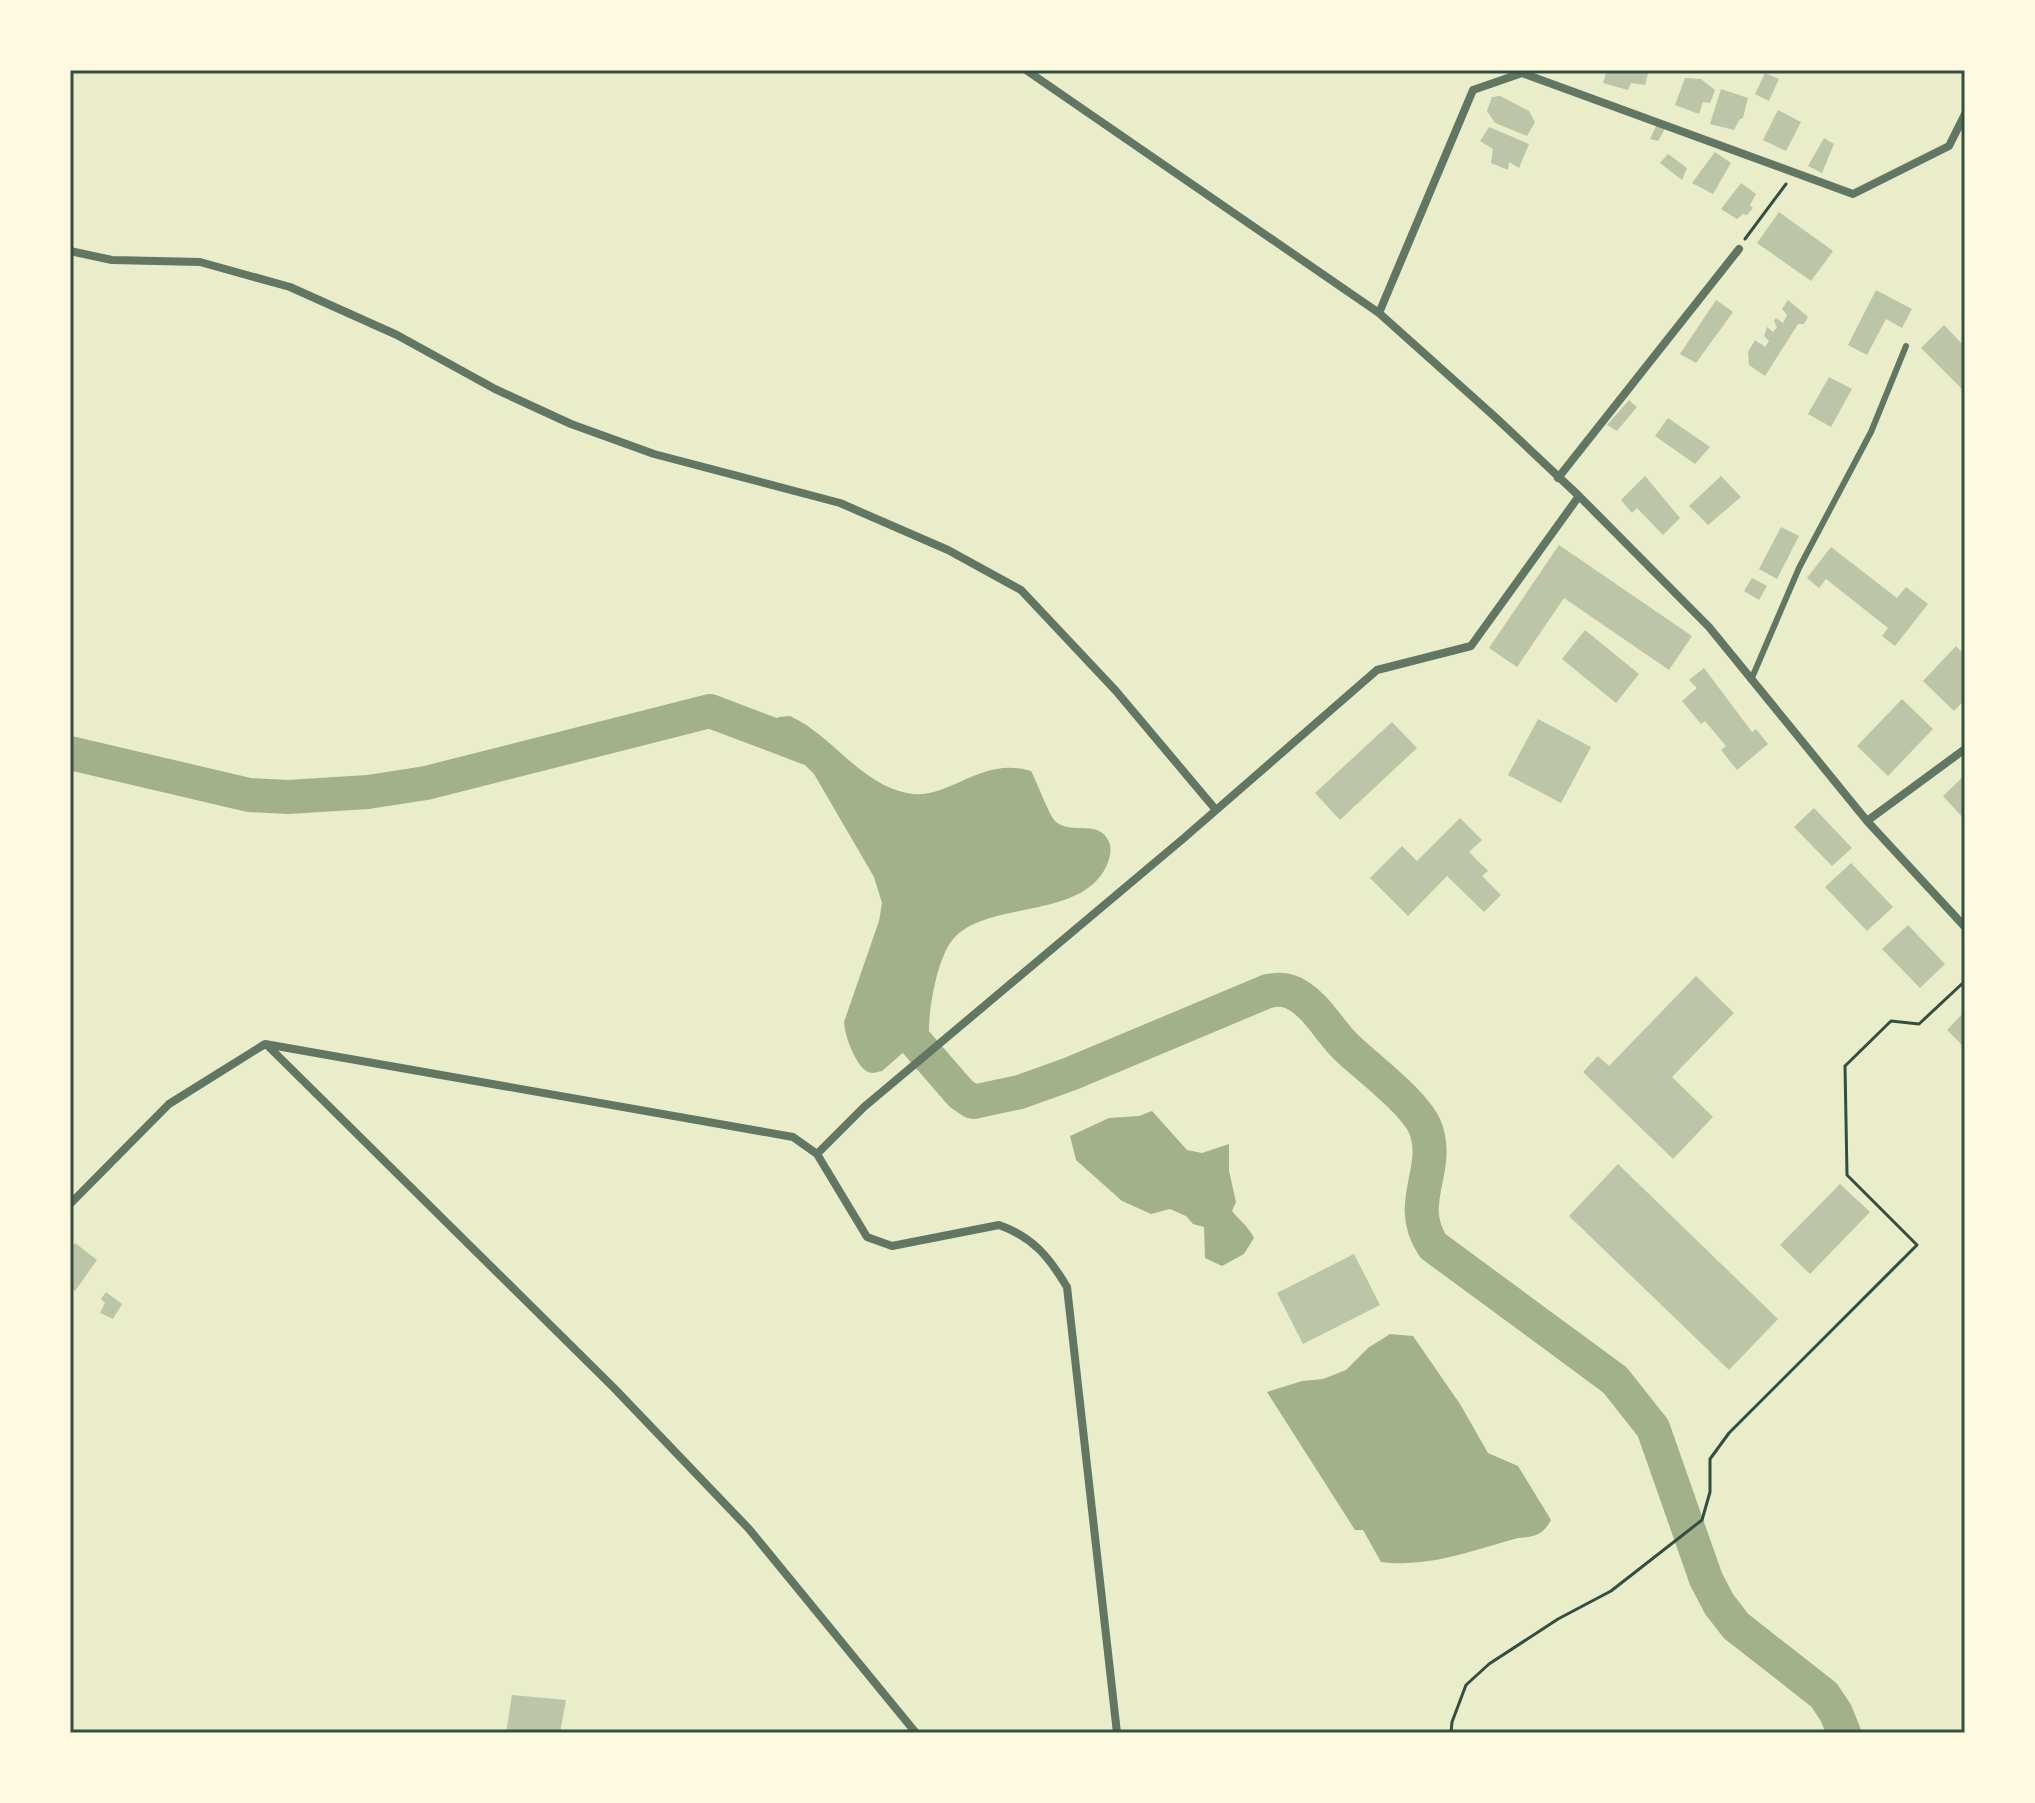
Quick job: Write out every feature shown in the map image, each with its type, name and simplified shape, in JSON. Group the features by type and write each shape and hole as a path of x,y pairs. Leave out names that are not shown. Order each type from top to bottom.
{"street":[{"path":"1026,70 1379,313 1494,416 1579,496 1709,627 1867,821 1965,927"},
{"path":"1379,313 1473,90 1485,85 1522,73 1853,194 1949,146 1965,114"},
{"path":"1558,478 1739,249"},
{"path":"70,251 112,260 200,262 290,287 397,335 495,389 571,424 654,454 840,503 948,550 1021,590 1116,691 1216,810"},
{"path":"817,1154 864,1107 1377,670 1471,646 1579,496"},
{"path":"1867,821 1965,749"},
{"path":"265,1044 614,1388 749,1529 916,1733"},
{"path":"70,1204 169,1104 265,1044 793,1137 817,1154 867,1237 892,1246 999,1225 1016,1231 1049,1257 1067,1287 1117,1733"}],"lane":[{"path":"1751,680 1799,568 1871,432 1906,346"}],"path":[{"path":"1739,249 1795,171"},
{"path":"1451,1733 1466,1685 1489,1664 1558,1619 1611,1591 1702,1520 1710,1492 1710,1459 1729,1433 1917,1245 1847,1175 1845,1066 1891,1021 1919,1024 1965,981"}],"shaded area":[{"path":"790,716 805,724 874,779 907,793 937,791 996,769 1031,771 1055,821 1069,827 1099,831 1110,845 1107,865 1095,882 1078,894 990,918 955,937 939,968 929,1030 882,1071 868,1072 859,1063 844,1022 879,921 882,903 874,877 814,774 793,753 764,735 768,723"},
{"path":"1152,1111 1187,1150 1202,1153 1229,1144 1229,1171 1236,1202 1232,1211 1254,1238 1244,1254 1222,1266 1205,1258 1204,1227 1193,1224 1186,1216 1170,1209 1151,1214 1122,1201 1076,1160 1070,1136 1109,1118 1139,1116"},
{"path":"1390,1334 1413,1336 1460,1404 1488,1453 1518,1466 1551,1520 1542,1532 1451,1557 1399,1563 1381,1562 1363,1530 1355,1530 1267,1392 1302,1381 1323,1379 1346,1370 1368,1348"}],"building":[{"path":"1607,70 1649,70 1645,85 1631,83 1628,90 1603,83"},
{"path":"1765,73 1779,79 1769,101 1755,94"},
{"path":"1685,78 1701,79 1715,90 1710,103 1703,102 1699,114 1675,105"},
{"path":"1721,89 1748,98 1743,118 1734,130 1710,124"},
{"path":"1500,96 1529,111 1535,122 1527,136 1495,123 1487,111 1492,97"},
{"path":"1778,110 1801,122 1786,151 1763,140"},
{"path":"1657,124 1666,127 1658,141 1650,139"},
{"path":"1489,127 1529,144 1519,168 1509,162 1508,170 1491,163 1493,149 1480,141"},
{"path":"1824,138 1834,144 1822,173 1808,166"},
{"path":"1715,152 1731,163 1713,194 1692,183"},
{"path":"1668,154 1687,168 1682,180 1660,163"},
{"path":"1741,183 1756,194 1750,205 1753,208 1737,219 1721,209"},
{"path":"1779,212 1833,251 1811,281 1757,243"},
{"path":"1876,290 1912,309 1902,328 1886,319 1867,355 1848,345"},
{"path":"1716,300 1733,312 1696,363 1680,354"},
{"path":"1788,300 1808,317 1804,324 1798,324 1765,376 1749,365 1748,352 1755,340 1765,347 1769,341 1764,336 1767,327 1773,332 1777,327 1776,318 1783,323 1787,315 1782,309"},
{"path":"1944,325 1965,347 1965,392 1921,348"},
{"path":"1829,377 1852,389 1831,427 1808,414"},
{"path":"1629,400 1637,407 1617,431 1607,425"},
{"path":"1668,418 1710,447 1695,464 1655,436"},
{"path":"1645,476 1680,518 1663,535 1637,508 1632,513 1621,500"},
{"path":"1721,476 1741,497 1708,525 1689,506"},
{"path":"1781,527 1799,536 1777,579 1759,569"},
{"path":"1559,545 1692,636 1669,670 1564,598 1517,667 1489,648"},
{"path":"1831,547 1897,598 1906,587 1928,604 1895,646 1882,636 1888,628 1826,579 1819,588 1807,578"},
{"path":"1752,578 1767,586 1759,600 1744,591"},
{"path":"1585,630 1639,674 1616,703 1562,659"},
{"path":"1956,646 1965,655 1965,699 1954,711 1923,681"},
{"path":"1704,668 1752,732 1756,729 1768,744 1737,770 1721,750 1726,746 1705,721 1701,724 1682,701 1697,688 1689,680"},
{"path":"1902,699 1933,729 1888,776 1857,746"},
{"path":"1538,719 1591,747 1561,803 1508,775"},
{"path":"1392,722 1417,748 1340,820 1315,793"},
{"path":"1965,775 1965,820 1943,796"},
{"path":"1814,808 1852,848 1832,866 1794,827"},
{"path":"1460,818 1482,840 1469,852 1488,871 1482,876 1501,895 1484,912 1447,876 1408,916 1370,878 1402,846 1417,861"},
{"path":"1851,863 1893,907 1867,931 1825,887"},
{"path":"1908,925 1945,964 1920,988 1882,949"},
{"path":"1696,976 1734,1013 1672,1077 1713,1117 1673,1159 1583,1072 1598,1056 1609,1066"},
{"path":"1965,1011 1965,1048 1947,1030"},
{"path":"1618,1164 1778,1319 1729,1370 1569,1216"},
{"path":"1840,1184 1870,1212 1810,1274 1780,1245"},
{"path":"75,1243 97,1260 75,1291 70,1287 70,1249"},
{"path":"1354,1254 1380,1305 1303,1344 1277,1293"},
{"path":"106,1292 122,1304 113,1319 100,1313 105,1303 101,1299"},
{"path":"512,1695 566,1700 560,1733 506,1733"}],"waterway":[{"path":"70,753 249,795 288,797 368,792 426,783 710,711 808,748"},
{"path":"897,1003 902,1026 961,1094 973,1102 1020,1092 1070,1074 1268,991 1286,991 1304,1000 1347,1048 1411,1107 1425,1127 1429,1158 1422,1215 1433,1246 1615,1380 1653,1428 1706,1579 1719,1604 1736,1626 1824,1695 1844,1733"}]}
